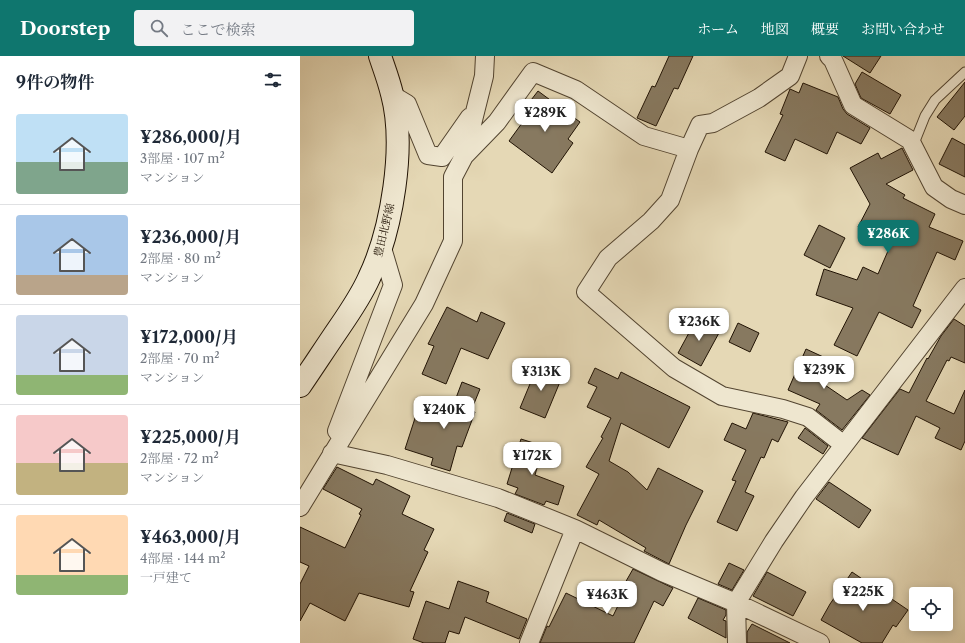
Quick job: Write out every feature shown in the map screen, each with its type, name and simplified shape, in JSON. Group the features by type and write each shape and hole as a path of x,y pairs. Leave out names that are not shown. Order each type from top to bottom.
{"main road":[{"name":"豊田北野線","path":"300,386 352,308 369,279 382,248 397,163 396,127 392,95 380,56"}],"street":[{"path":"300,507 424,304 453,242 453,177 464,156 484,76 486,56"},
{"path":"798,56 790,76 760,98 713,123 700,125 689,149 670,200 651,221 608,258 586,292 674,368 722,396 783,409 808,417 844,445"},
{"path":"829,56 833,60 853,104 910,140 934,187 951,199 965,206"},
{"path":"464,156 497,122 534,72 576,90 644,136 689,149"},
{"path":"392,95 407,104 428,155 442,157 477,106"},
{"path":"332,453 337,429 393,285 382,248"},
{"path":"737,643 736,603 804,496 965,288"},
{"path":"332,453 387,465 498,498 575,529 662,572 736,603 820,643"},
{"path":"529,643 575,529"}],"lane":[{"path":"913,146 925,116 935,100 965,72"}],"building":[{"path":"669,56 693,56 678,89 674,88 656,126 637,118 652,86 655,87"},
{"path":"843,56 881,56 870,73"},
{"path":"862,72 901,95 890,114 861,98 855,84"},
{"path":"965,82 965,116 954,130 937,117"},
{"path":"803,83 838,97 847,114 870,128 861,144 837,132 827,154 795,139 785,161 765,152 783,115 780,114 790,89 799,93"},
{"path":"538,91 580,122 568,139 573,143 552,173 509,141 533,108 528,104"},
{"path":"952,138 965,145 965,177 939,164"},
{"path":"902,148 913,170 886,184 905,195 903,198 935,214 929,227 963,241 955,260 937,252 913,306 921,310 912,328 879,312 857,356 834,345 853,308 816,295 824,269 857,280 863,267 878,274 891,244 858,227 870,204 850,168 878,153 881,159"},
{"path":"819,225 845,238 830,268 804,255"},
{"path":"447,307 477,322 481,312 505,323 488,359 461,348 446,384 422,374 434,346 428,344"},
{"path":"697,318 720,331 701,366 678,353"},
{"path":"954,319 965,326 965,363 951,357 949,361 947,360 926,401 954,414 965,390 965,441 961,450 935,438 940,428 916,416 898,455 862,438 900,389 909,393 927,358 928,359 941,336"},
{"path":"738,323 759,333 750,352 729,342"},
{"path":"806,349 832,361 822,383 847,400 862,390 870,395 842,430 816,410 820,404 788,390"},
{"path":"537,367 562,377 545,418 520,408"},
{"path":"595,368 618,379 621,372 690,407 669,448 621,423 609,461 628,472 647,490 658,468 703,491 669,564 644,551 646,548 599,520 597,525 577,515 599,474 586,467 603,438 601,437 611,418 587,407 597,387 588,383"},
{"path":"462,382 480,389 471,411 475,412 462,447 457,446 450,471 431,465 433,458 405,449 417,412 447,422"},
{"path":"753,413 788,422 778,442 772,439 764,458 761,457 745,492 754,496 737,531 717,522 736,481 732,480 746,450 724,440 732,423 746,429"},
{"path":"805,428 828,446 823,454 798,438"},
{"path":"521,439 543,446 535,475 564,486 558,505 546,501 544,505 515,494 518,488 507,484"},
{"path":"337,467 373,485 376,479 410,496 402,514 434,529 424,550 428,552 410,591 414,592 409,607 359,593 345,621 310,603 300,621 300,584 309,566 300,562 300,527 345,548 361,515 359,514 362,509 323,489"},
{"path":"829,482 871,510 859,528 816,499"},
{"path":"507,513 535,524 532,533 504,521"},
{"path":"729,563 744,570 732,590 718,584"},
{"path":"633,569 673,588 663,606 654,601 634,643 540,643 547,626 549,627 566,593 613,616 628,585 625,583"},
{"path":"767,572 806,592 793,616 753,596"},
{"path":"852,572 908,610 896,627 893,625 882,643 862,643 821,620"},
{"path":"458,581 489,592 486,602 527,619 519,639 465,617 459,634 449,631 445,643 424,643 413,639 426,601 449,609"},
{"path":"698,598 726,610 726,615 723,620 726,621 726,638 688,618"},
{"path":"752,624 790,643 747,643 747,632"}]}
